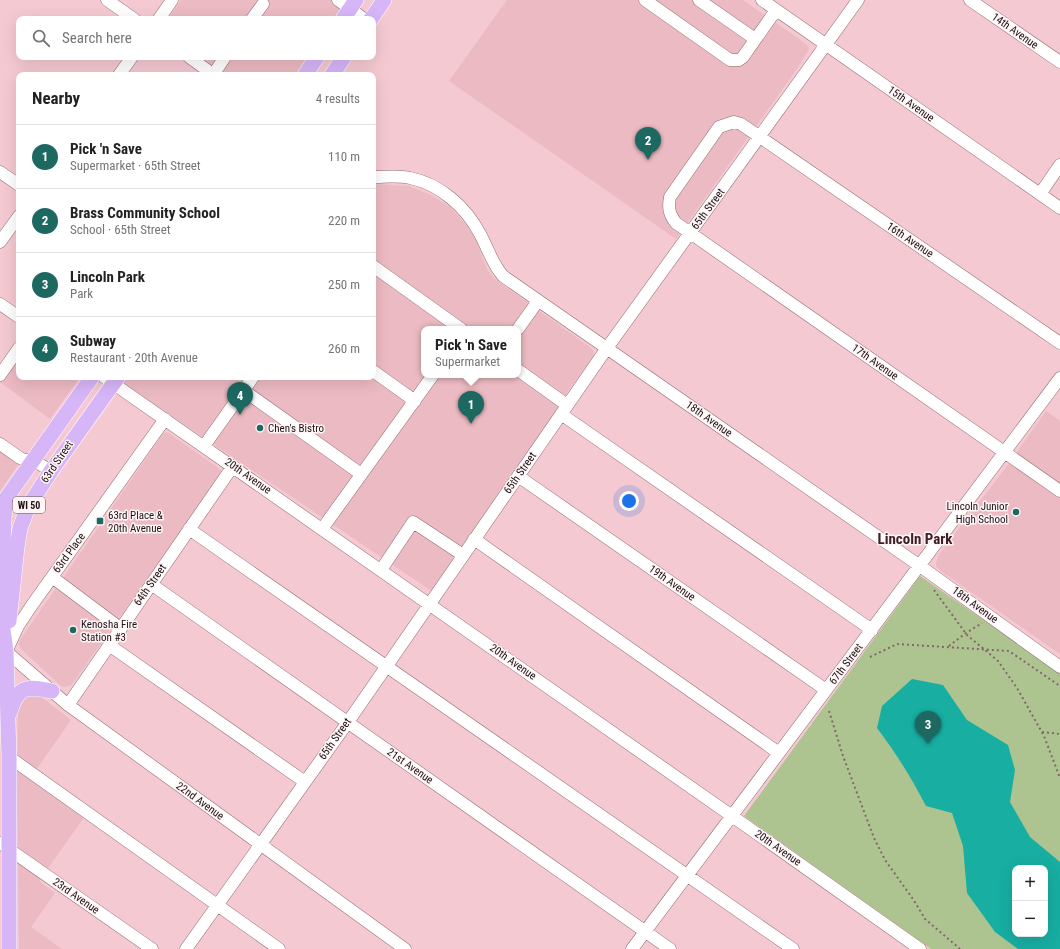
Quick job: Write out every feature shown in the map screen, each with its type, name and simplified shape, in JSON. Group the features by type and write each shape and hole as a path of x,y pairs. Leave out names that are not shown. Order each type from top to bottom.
{"main road":[{"path":"373,16 384,0"},
{"path":"306,72 315,60"},
{"path":"334,72 342,60"},
{"name":"63rd Street","path":"2,504 90,380"},
{"name":"63rd Street","path":"3,649 20,528 28,506 111,380"},
{"name":"WI 50","path":"2,504 0,607 8,717 9,757 5,846 7,947"},
{"path":"8,717 13,701 22,690 33,688 52,691"}],"street":[{"path":"106,0 130,16"},
{"path":"161,16 172,0"},
{"path":"645,0 730,60 739,60 743,56 776,10"},
{"path":"700,0 755,39"},
{"name":"15th Avenue","path":"762,0 1060,208"},
{"name":"65th Street","path":"186,949 348,722 607,348 858,0"},
{"name":"14th Avenue","path":"970,0 1060,62"},
{"path":"254,16 263,4"},
{"path":"347,7 360,16"},
{"path":"121,72 130,60"},
{"path":"193,60 209,72"},
{"path":"215,72 223,60"},
{"name":"16th Avenue","path":"690,233 671,216 668,208 670,197 719,127 734,122 741,124 1060,343"},
{"path":"1040,194 1060,165"},
{"path":"0,172 16,182"},
{"name":"18th Avenue","path":"376,176 394,176 421,181 448,196 470,218 480,233 496,269 503,276 920,566 1060,667"},
{"path":"0,242 16,220"},
{"name":"17th Avenue","path":"690,233 1060,491"},
{"path":"376,268 457,326"},
{"path":"520,326 538,301"},
{"path":"0,304 16,315"},
{"path":"0,375 16,352"},
{"path":"376,373 415,400"},
{"path":"521,373 564,410 872,630"},
{"path":"322,529 431,378"},
{"name":"67th Street","path":"632,949 1060,378"},
{"name":"20th Avenue","path":"113,380 165,419 920,949"},
{"path":"204,446 251,380"},
{"path":"243,390 361,474"},
{"name":"63rd Place","path":"3,649 52,577 165,419"},
{"path":"0,444 20,458 25,460 33,460 50,471"},
{"name":"64th Street","path":"68,705 233,466"},
{"name":"19th Avenue","path":"518,476 826,690"},
{"path":"381,570 414,522 463,555"},
{"path":"189,529 793,949"},
{"path":"474,539 779,753"},
{"path":"52,577 120,628"},
{"name":"21st Avenue","path":"151,584 670,949"},
{"path":"109,645 305,782"},
{"name":"22nd Avenue","path":"3,649 68,705 398,947"},
{"path":"9,757 279,949"},
{"name":"23rd Avenue","path":"5,846 152,949"}],"path":[{"path":"932,588 966,633 985,648 998,661 1013,683 1042,732 1060,778"},
{"path":"948,647 989,616"},
{"path":"870,656 897,644 985,648 1010,651 1060,686"},
{"path":"829,711 842,756 874,838 885,860 913,899 925,919 960,949"},
{"path":"1042,732 1060,734"}],"shaded area":[{"path":"181,0 348,0 337,16 170,16"},
{"path":"507,0 743,0 799,39 807,45 809,49 799,66 676,239 449,81"},
{"path":"203,60 307,60 298,72 221,72"},
{"path":"376,184 409,186 431,195 450,207 467,226 476,240 487,269 493,277 587,345 593,350 594,355 563,398 569,403 436,594 124,384 124,380 376,380"},
{"path":"16,356 16,380 78,380 50,419 0,382 0,378"},
{"name":"Lincoln Junior High School","path":"1046,411 1060,421 1060,654 936,566 939,554 1004,470"},
{"path":"167,432 217,467 222,474 75,680 71,685 65,687 61,686 21,649 19,644 20,640 163,434"},
{"path":"0,438 25,455 0,491"},
{"path":"36,693 71,720 31,777 85,816 39,881 55,893 31,927 62,949 19,949 17,772 18,702 20,699"}],"green space":[{"name":"Lincoln Park","path":"920,576 1060,673 1060,949 931,949 744,816"}],"water":[{"path":"912,679 943,685 967,720 1008,745 1015,770 1010,802 1030,837 1060,862 1060,949 1018,949 995,932 967,893 963,846 952,813 926,806 915,785 877,728 882,706"}],"place":[{"name":"Brass Community School","path":"648,160"},
{"name":"Subway","path":"240,415"},
{"name":"Pick 'n Save","path":"471,424"},
{"name":"Chen's Bistro","path":"260,428"},
{"name":"Lincoln Junior High School","path":"1016,512"},
{"name":"63rd Place & 20th Avenue","path":"100,521"},
{"name":"Kenosha Fire Station #3","path":"73,630"},
{"name":"Lincoln Park","path":"928,744"}],"district":[{"name":"Lincoln Park","path":"915,539"}]}
